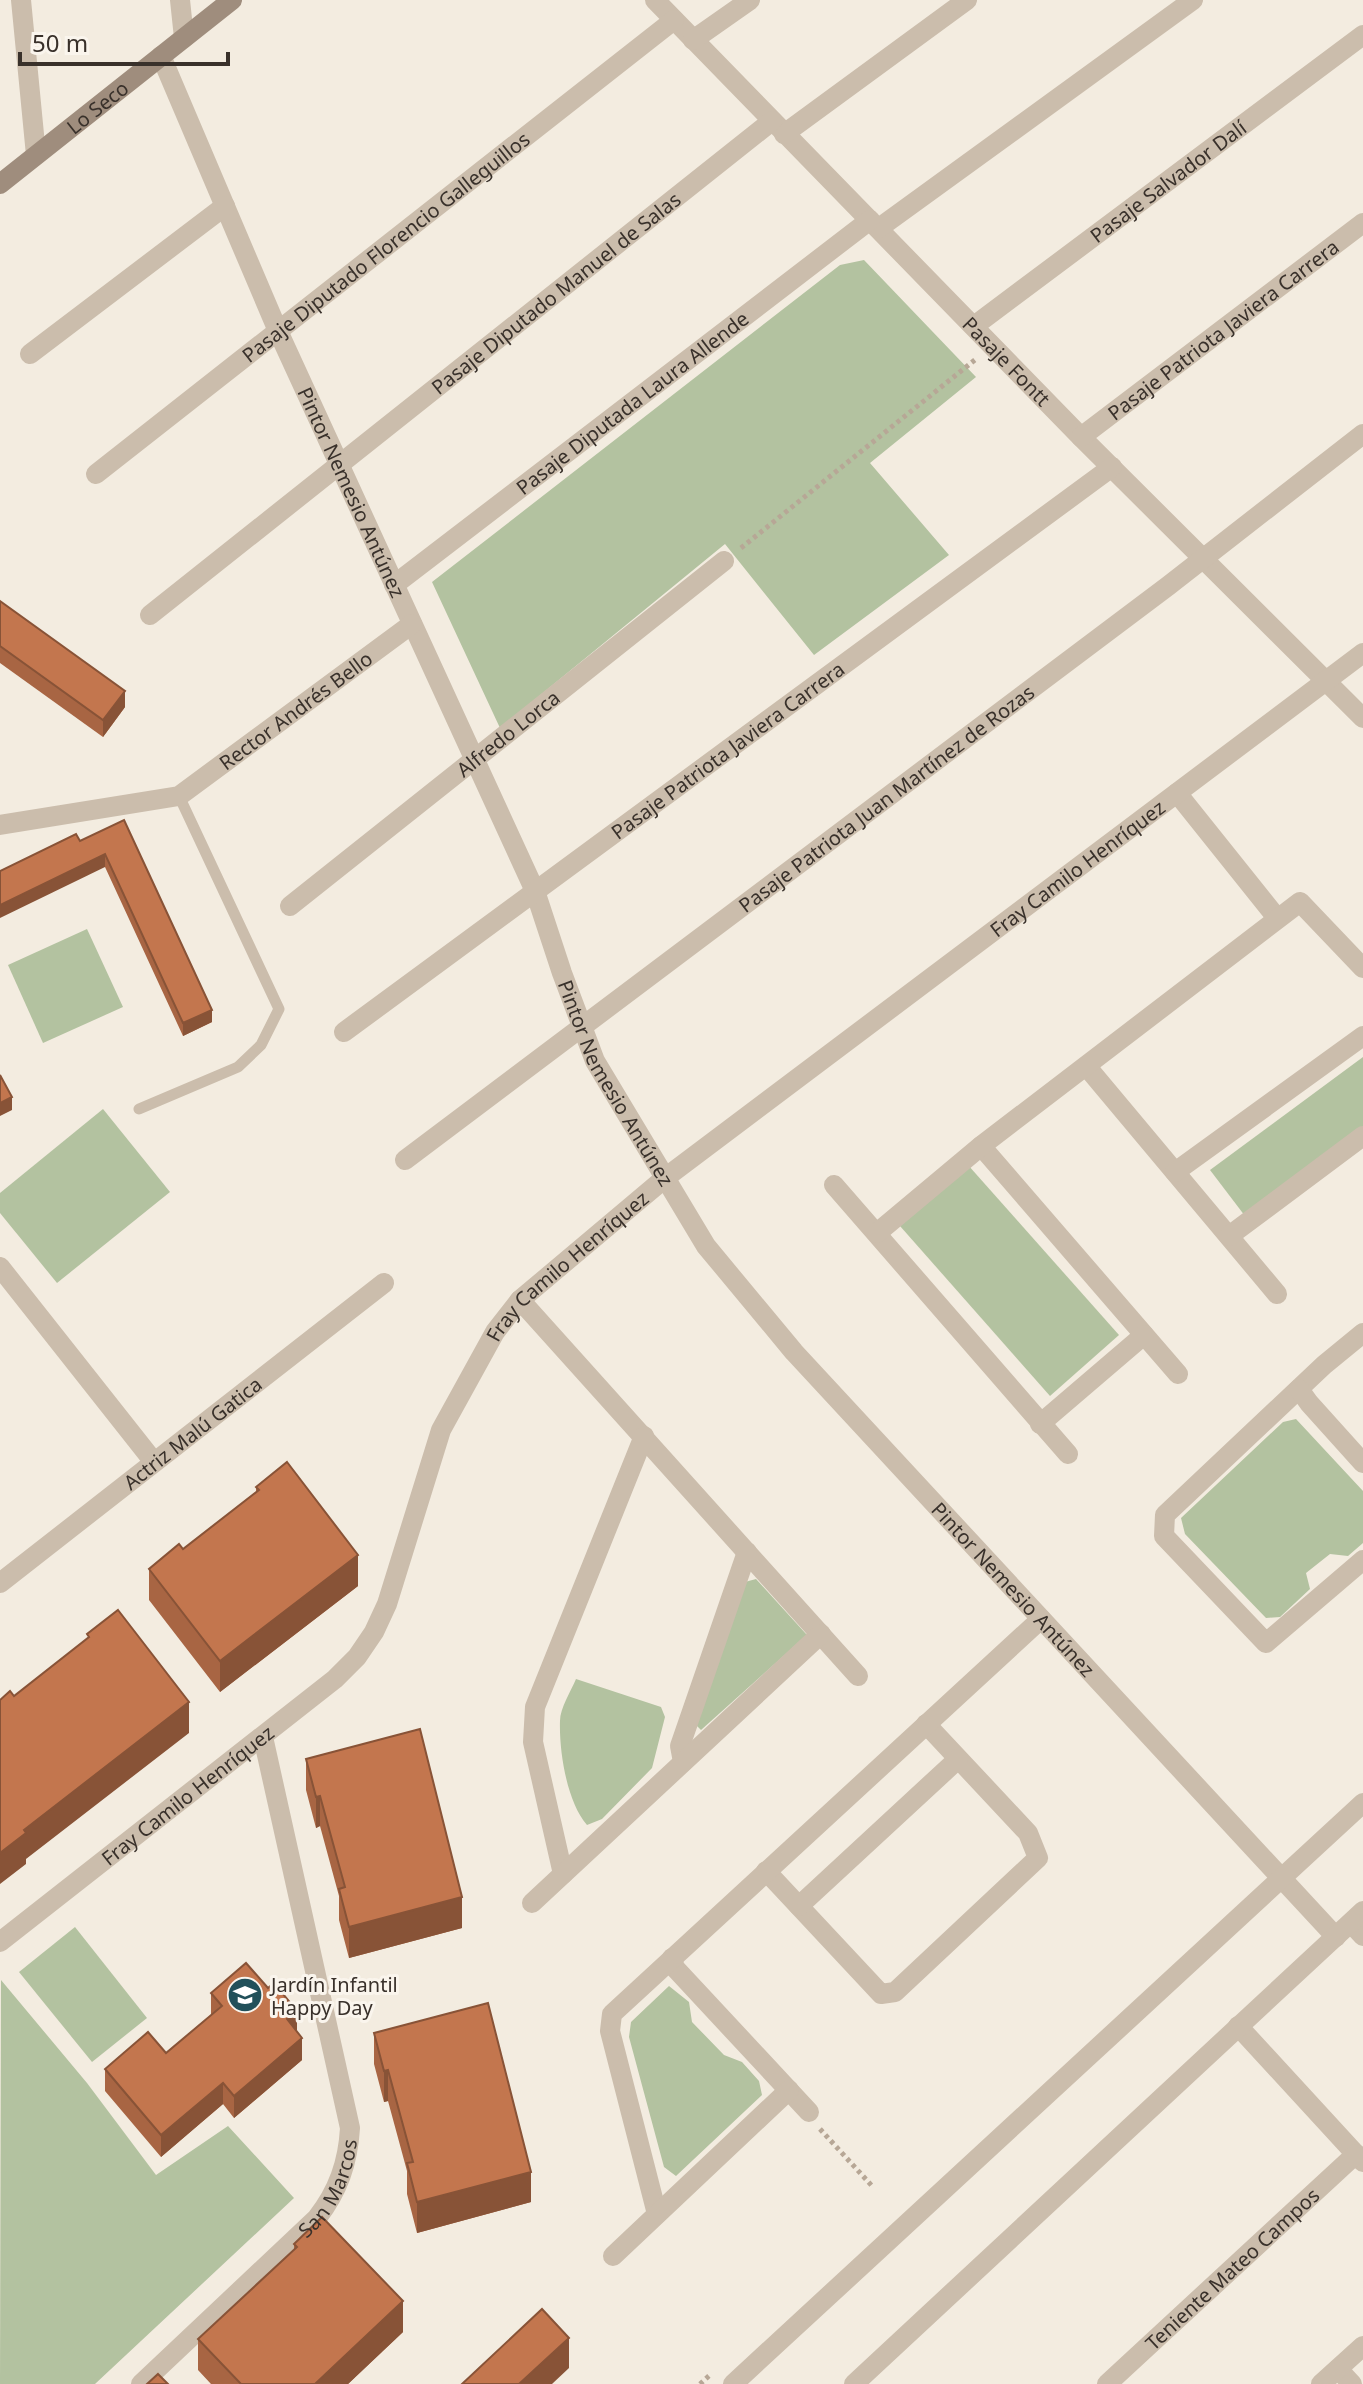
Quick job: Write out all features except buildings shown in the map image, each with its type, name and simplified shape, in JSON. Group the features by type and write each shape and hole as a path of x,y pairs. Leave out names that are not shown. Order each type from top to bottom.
{"main road":[{"name":"Lo Seco","path":"0,184 232,0"}],"street":[{"path":"21,0 36,155"},
{"path":"180,0 184,38"},
{"name":"Pasaje Fontt","path":"655,0 1081,437 1363,718"},
{"path":"693,40 750,0"},
{"name":"Pasaje Diputado Manuel de Salas","path":"150,615 339,465 778,127 967,0"},
{"name":"Pasaje Diputada Laura Allende","path":"394,585 874,224 1193,0"},
{"name":"Pasaje Diputado Florencio Galleguillos","path":"96,474 674,20"},
{"name":"Pasaje Salvador Dalí","path":"974,326 1363,35"},
{"name":"Pintor Nemesio Antúnez","path":"161,56 278,331 535,891 595,1061 706,1246 746,1296 1282,1878 1353,1927"},
{"path":"30,354 225,206"},
{"name":"Pasaje Patriota Javiera Carrera","path":"1081,437 1363,223"},
{"name":"Pasaje Patriota Juan Martínez de Rozas","path":"405,1160 1363,434"},
{"name":"Pasaje Patriota Javiera Carrera","path":"344,1032 1112,467"},
{"name":"Alfredo Lorca","path":"290,906 724,561"},
{"name":"Rector Andrés Bello","path":"179,796 412,624"},
{"name":"Fray Camilo Henríquez","path":"0,1942 263,1737 335,1679 357,1657 374,1632 387,1604 441,1430 495,1332 520,1300 665,1178 1363,653"},
{"path":"1177,793 1277,918"},
{"path":"0,825 179,796"},
{"path":"877,1233 981,1146 1300,902 1363,968"},
{"path":"1175,1172 1363,1036"},
{"path":"1087,1067 1277,1294"},
{"path":"1229,1236 1363,1136"},
{"path":"981,1146 1178,1374"},
{"path":"834,1185 1068,1454"},
{"path":"0,1267 154,1462"},
{"name":"Actriz Malú Gatica","path":"0,1583 384,1283"},
{"path":"520,1300 858,1676"},
{"path":"1363,1333 1165,1515 1164,1536 1266,1643 1363,1560"},
{"path":"1040,1424 1144,1335"},
{"path":"1299,1389 1363,1463"},
{"path":"563,1874 533,1742 535,1707 644,1436"},
{"path":"683,1762 680,1746 747,1552"},
{"path":"657,2214 610,2031 612,2014 1041,1619"},
{"path":"532,1903 821,1634"},
{"path":"766,1871 881,1994 895,1992 1038,1858 1028,1833 926,1724"},
{"name":"San Marcos","path":"141,2384 317,2218 338,2186 349,2148 350,2128 263,1737"},
{"path":"799,1906 958,1759"},
{"path":"733,2384 1363,1803"},
{"path":"854,2384 1238,2026 1353,1927"},
{"path":"672,1958 675,1968 809,2112"},
{"path":"1238,2026 1360,2158"},
{"path":"613,2256 789,2090"},
{"name":"Teniente Mateo Campos","path":"1107,2384 1360,2158"},
{"path":"1321,2384 1345,2376 1363,2346"}],"lane":[{"path":"139,1109 238,1067 261,1045 279,1009 179,796"}],"path":[{"path":"724,561 993,346"},
{"path":"809,2112 873,2187"}],"green space":[{"path":"864,260 976,377 870,463 949,555 814,655 725,544 500,728 432,582 840,265"},
{"path":"87,929 123,1007 43,1043 8,965"},
{"path":"1363,1057 1363,1128 1245,1216 1210,1170"},
{"path":"103,1109 170,1192 57,1283 0,1213 0,1193"},
{"path":"968,1165 1119,1335 1050,1396 900,1226"},
{"path":"1296,1419 1363,1491 1363,1543 1348,1556 1330,1554 1306,1573 1310,1589 1280,1617 1266,1618 1185,1534 1181,1518 1283,1422"},
{"path":"756,1579 807,1635 701,1730 694,1723 745,1582"},
{"path":"576,1679 661,1707 665,1717 652,1768 602,1819 587,1825 569,1790 561,1747 560,1716"},
{"path":"75,1927 147,2018 92,2062 19,1972"},
{"path":"1,1980 87,2083 156,2175 228,2126 294,2198 95,2384 0,2384"},
{"path":"669,1986 689,2002 692,2022 724,2055 742,2062 759,2081 762,2095 676,2176 664,2167 629,2037 631,2022"}],"place":[{"name":"Jardín Infantil Happy Day","path":"245,1995"}]}
